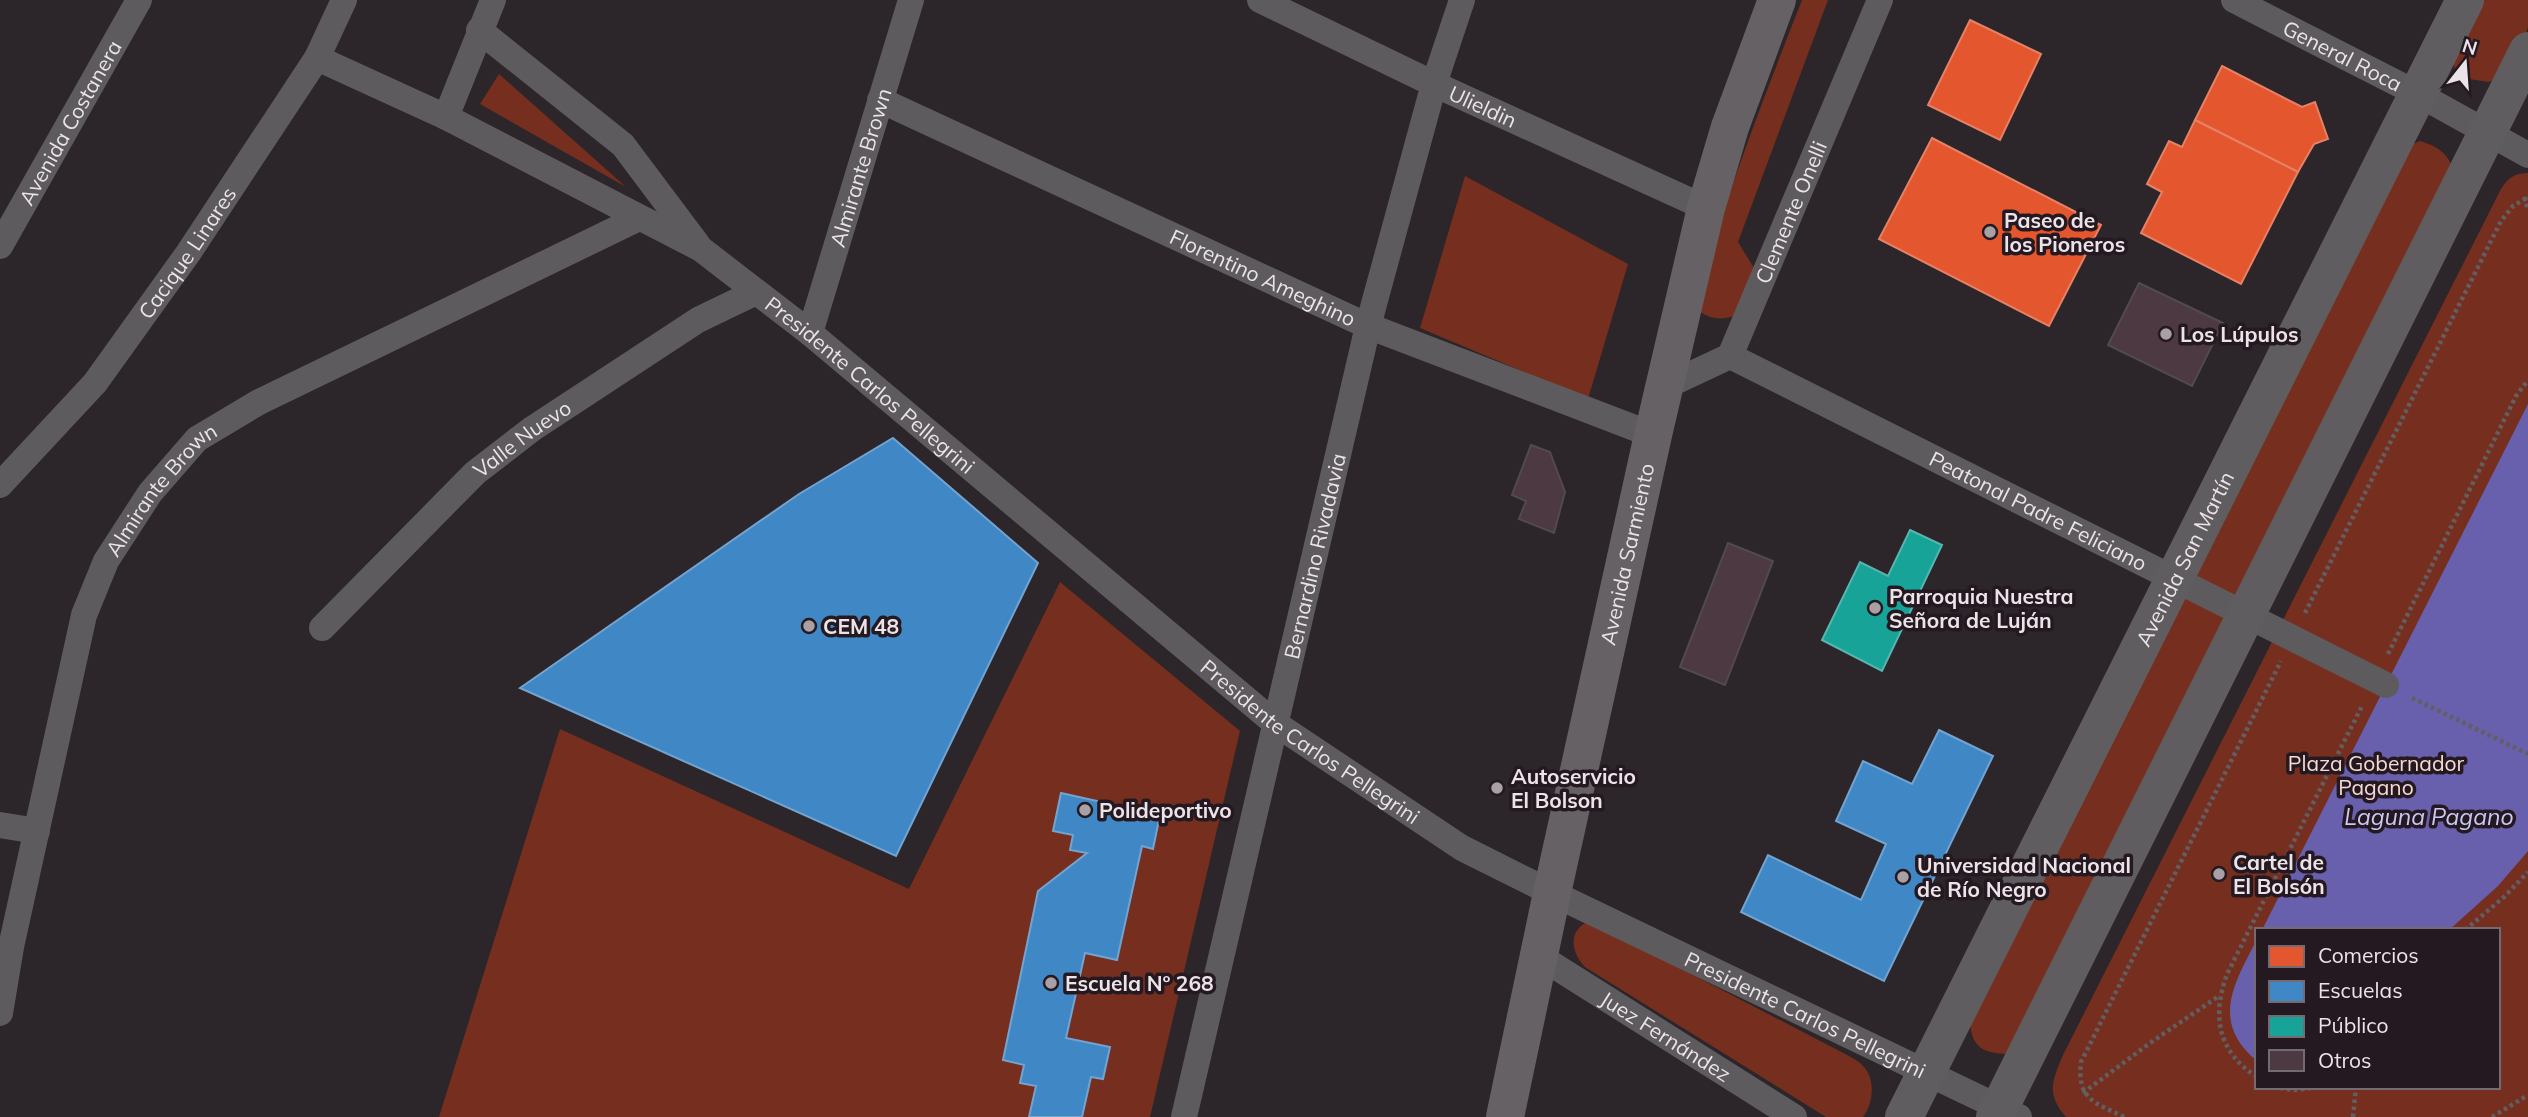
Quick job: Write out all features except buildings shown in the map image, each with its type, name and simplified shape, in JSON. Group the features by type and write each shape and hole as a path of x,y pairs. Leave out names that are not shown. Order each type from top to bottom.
{"highway":[{"name":"Avenida Sarmiento","path":"1505,1117 1653,435 1706,208 1730,127 1777,0"}],"main road":[{"name":"Avenida San Martín","path":"1904,1117 2465,0"},
{"path":"2004,1114 2246,615 2528,51"}],"street":[{"name":"Avenida Costanera","path":"0,246 139,0"},
{"name":"Cacique Linares","path":"0,485 95,383 188,252 317,58 344,0"},
{"path":"446,117 493,0"},
{"name":"Almirante Brown","path":"810,333 911,0"},
{"name":"Ulieldin","path":"1260,0 1434,85 1706,208"},
{"name":"Bernardino Rivadavia","path":"1184,1117 1368,326 1434,85 1462,0"},
{"name":"Clemente Onelli","path":"1730,356 1881,0"},
{"name":"General Roca","path":"2234,0 2418,94 2528,155"},
{"name":"Presidente Carlos Pellegrini","path":"479,30 623,145 701,249"},
{"name":"Presidente Carlos Pellegrini","path":"317,58 446,117 701,249 810,333 1276,724 1462,848 1927,1072 2004,1114"},
{"name":"Florentino Ameghino","path":"880,100 1368,326 1653,435"},
{"name":"Almirante Brown","path":"0,1013 11,947 85,615 106,561 150,493 197,439 259,402 639,218"},
{"name":"Valle Nuevo","path":"322,628 475,473 532,429 698,320 756,292"},
{"path":"1664,387 1730,356"},
{"name":"Peatonal Padre Feliciano","path":"1730,356 2381,682"},
{"path":"0,825 37,831"},
{"name":"Juez Fernández","path":"1539,956 1794,1117"}],"path":[{"path":"2525,198 2528,211"},
{"path":"2255,1075 2236,1060 2224,1042 2219,1022 2219,996 2227,974 2381,682 2516,396 2528,380"},
{"path":"2381,682 2528,754"},
{"path":"2467,928 2528,872"},
{"path":"2083,1093 2150,1042 2219,996"},
{"path":"2353,1117 2356,1089"},
{"path":"2492,1117 2528,1095"}],"green space":[{"path":"1802,0 1828,0 1738,242 1754,268 1735,316 1713,318 1694,308 1730,191"},
{"path":"2475,0 2528,0 2528,28 2505,75 2489,82 2469,79 2455,69 2451,56"},
{"path":"499,74 626,187 480,104"},
{"path":"2420,141 2441,151 2454,171 2007,1054 1985,1050 1973,1037 1970,1020 2406,147"},
{"name":"Plaza Gobernador Pagano","path":"2528,173 2528,1117 2066,1117 2053,1094 2056,1072 2063,1055 2501,189 2512,177"},
{"path":"1465,176 1628,264 1588,399 1420,328"},
{"name":"Polideportivo","path":"1060,582 1240,731 1150,1117 439,1117 560,729 909,889"},
{"path":"1587,922 1859,1062 1868,1072 1872,1085 1871,1099 1863,1117 1826,1117 1585,967 1577,956 1574,937 1576,931"}],"water":[{"name":"Laguna Pagano","path":"2528,404 2528,851 2498,886 2451,928 2263,928"},
{"path":"2255,943 2255,1059 2234,1032 2230,1017 2234,987"}],"place":[{"name":"Paseo de los Pioneros","path":"1990,232"},
{"name":"Los Lúpulos","path":"2166,334"},
{"name":"Parroquia Nuestra Señora de Luján","path":"1875,608"},
{"name":"CEM 48","path":"809,626"},
{"name":"Autoservicio El Bolson","path":"1497,788"},
{"name":"Polideportivo","path":"1085,810"},
{"name":"Cartel de El Bolsón","path":"2219,874"},
{"name":"Universidad Nacional de Río Negro","path":"1903,877"},
{"name":"Escuela Nº 268","path":"1051,983"}]}
